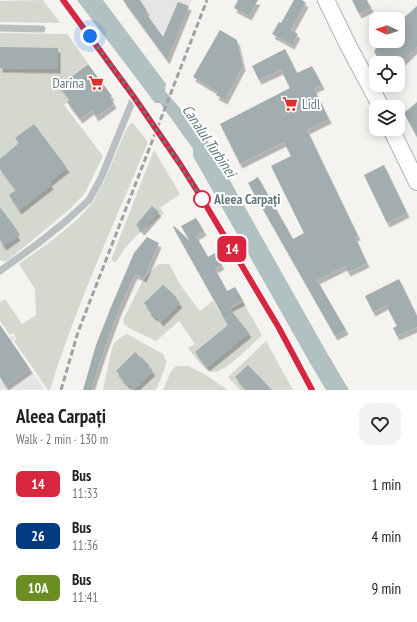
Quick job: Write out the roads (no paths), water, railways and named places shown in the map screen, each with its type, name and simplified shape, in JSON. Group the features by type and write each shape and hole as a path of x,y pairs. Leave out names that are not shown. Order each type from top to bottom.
{"main road":[{"path":"326,0 377,100"},
{"path":"394,136 417,182"}],"street":[{"path":"63,0 134,97 201,197 279,328 312,390"},
{"path":"0,28 42,29"},
{"path":"0,271 66,221 89,200 101,178 134,97"}],"railway":[{"path":"61,390 78,332 207,0"}],"place":[{"name":"Darina","path":"96,83"},
{"name":"Lidl","path":"290,104"},
{"name":"Aleea Carpați","path":"202,199"}],"water label":[{"name":"Canalul Turbinei","path":"209,141"}]}
